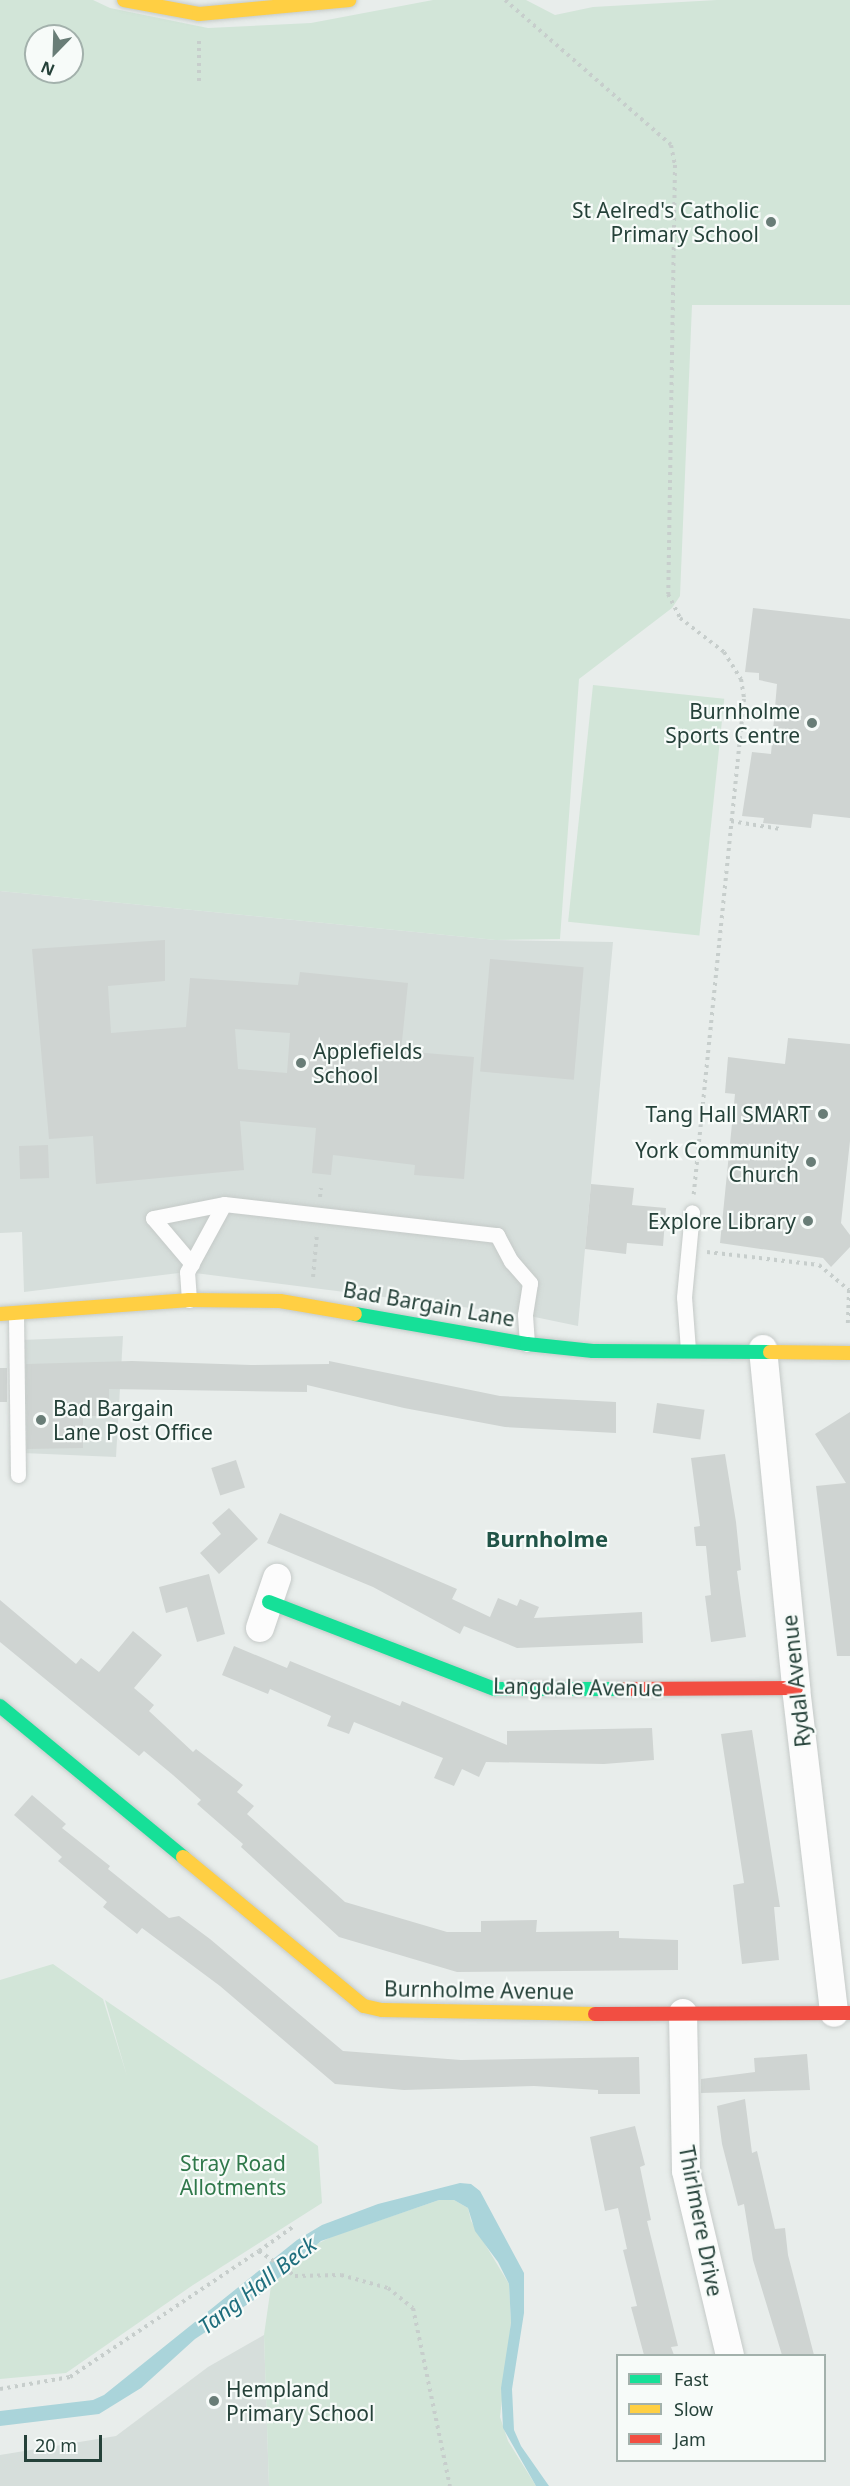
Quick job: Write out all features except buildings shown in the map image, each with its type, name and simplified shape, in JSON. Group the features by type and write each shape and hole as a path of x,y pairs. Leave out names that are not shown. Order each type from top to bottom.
{"street":[{"path":"124,0 200,7 349,0"},
{"name":"Bad Bargain Lane","path":"0,1314 189,1300 280,1301 526,1344 593,1351 763,1349 850,1353"},
{"name":"Rydal Avenue","path":"763,1349 796,1688 842,2013"},
{"name":"Langdale Avenue","path":"269,1603 495,1689 796,1688"},
{"name":"Burnholme Avenue","path":"0,1706 364,2006 382,2010 842,2013"},
{"name":"Thirlmere Drive","path":"683,2013 687,2171 730,2354"}],"lane":[{"path":"189,1300 187,1272 224,1204"},
{"path":"192,1264 153,1218 224,1204 497,1234 511,1261 530,1282 525,1315 526,1344"},
{"path":"688,1350 684,1297 692,1212"},
{"path":"16,1314 18,1475"}],"path":[{"path":"505,0 671,145 675,165 668,594 680,618 724,652 741,679 744,699 692,1212"},
{"path":"199,81 200,7"},
{"path":"731,821 780,829"},
{"path":"310,1305 321,1188"},
{"path":"689,1250 819,1265 849,1290"},
{"path":"0,2389 70,2377 294,2226"},
{"path":"259,2251 295,2276 341,2275 388,2288 413,2308 450,2486"}],"shaded area":[{"name":"Applefields School","path":"0,891 496,940 613,942 578,1326 525,1315 187,1272 24,1292 22,1232 0,1233"},
{"path":"123,1336 116,1457 23,1453 21,1340"},
{"name":"Hempland Primary School","path":"264,2335 269,2486 0,2486 0,2455 116,2436 208,2367"}],"green space":[{"path":"0,0 93,0 110,8 208,28 311,23 433,0 526,0 555,15 593,7 717,0 850,0 850,305 692,305 680,596 672,608 579,679 560,939 496,940 0,891"},
{"path":"593,685 724,699 699,935 568,922"},
{"name":"Stray Road Allotments","path":"53,1964 103,1999 127,2076 105,2000 318,2146 322,2203 193,2285 66,2373 0,2379 0,1980"},
{"path":"439,2200 454,2200 468,2208 471,2221 509,2284 511,2323 500,2417 508,2441 536,2486 269,2486 264,2335 271,2286 313,2246 331,2237"}],"water":[{"name":"Tang Hall Beck","path":"460,2183 471,2184 480,2191 524,2273 524,2313 512,2389 514,2430 521,2446 549,2486 536,2486 503,2428 501,2388 511,2323 509,2284 498,2262 475,2231 468,2208 454,2200 439,2200 321,2241 254,2300 195,2339 141,2388 99,2414 0,2426 0,2411 93,2400 104,2395 297,2240 322,2225 378,2204"}],"traffic: fast":[{"path":"355,1314 527,1344 593,1351 770,1352"},
{"path":"269,1602 495,1689 625,1689"},
{"path":"0,1706 183,1857"}],"traffic: slow":[{"path":"124,0 199,14 349,0"},
{"path":"0,1314 189,1300 280,1301 355,1314"},
{"path":"770,1352 850,1353"},
{"path":"183,1857 364,2006 382,2010 595,2014"}],"traffic: jam":[{"path":"625,1689 796,1688"},
{"path":"595,2014 850,2013"}],"place":[{"name":"St Aelred's Catholic Primary School","path":"771,222"},
{"name":"Burnholme Sports Centre","path":"812,723"},
{"name":"Applefields School","path":"301,1063"},
{"name":"Tang Hall SMART","path":"823,1114"},
{"name":"York Community Church","path":"811,1162"},
{"name":"Explore Library","path":"808,1221"},
{"name":"Bad Bargain Lane Post Office","path":"41,1420"},
{"name":"Hempland Primary School","path":"214,2401"}],"district":[{"name":"Burnholme","path":"547,1539"}]}
